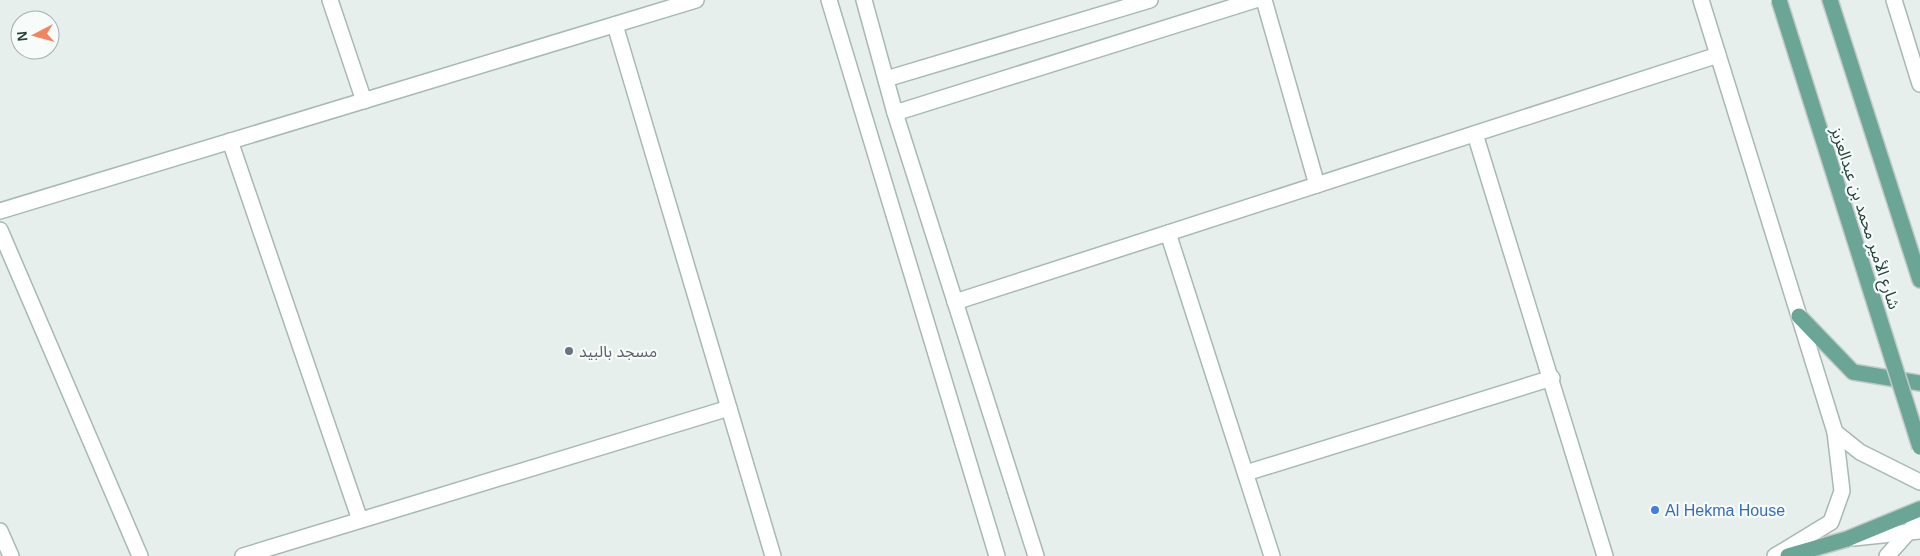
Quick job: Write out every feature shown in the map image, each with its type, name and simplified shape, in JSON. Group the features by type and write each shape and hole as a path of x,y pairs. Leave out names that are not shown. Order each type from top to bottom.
{"main road":[{"name":"شارع الأمير محمد بن عبدالعزيز","path":"1779,0 1920,447"},
{"name":"شارع الأمير محمد بن عبدالعزيز","path":"1830,0 1920,280"},
{"path":"1799,316 1853,372 1920,383"},
{"path":"1788,556 1847,538 1920,510"}],"street":[{"path":"330,0 364,101"},
{"path":"0,211 696,0"},
{"path":"829,0 997,556"},
{"path":"864,0 895,114 1036,556"},
{"path":"886,79 1102,7 1150,0"},
{"path":"895,114 1254,0"},
{"path":"1264,0 1317,185"},
{"path":"1701,0 1835,432 1842,490 1831,522 1775,556"},
{"path":"1894,0 1920,84"},
{"path":"615,24 773,556"},
{"path":"955,302 1718,55"},
{"path":"1475,134 1552,378 1605,556"},
{"path":"230,141 360,520"},
{"path":"0,230 140,556"},
{"path":"1168,233 1272,556"},
{"path":"1246,473 1552,378"},
{"path":"242,556 729,408"},
{"path":"1835,432 1860,452 1920,482"},
{"path":"1887,556 1914,531 1920,519"},
{"path":"0,531 11,556"},
{"path":"1847,538 1914,531"}],"place":[{"name":"مسجد بالبيد","path":"569,351"},
{"name":"Al Hekma House","path":"1655,510"}]}
